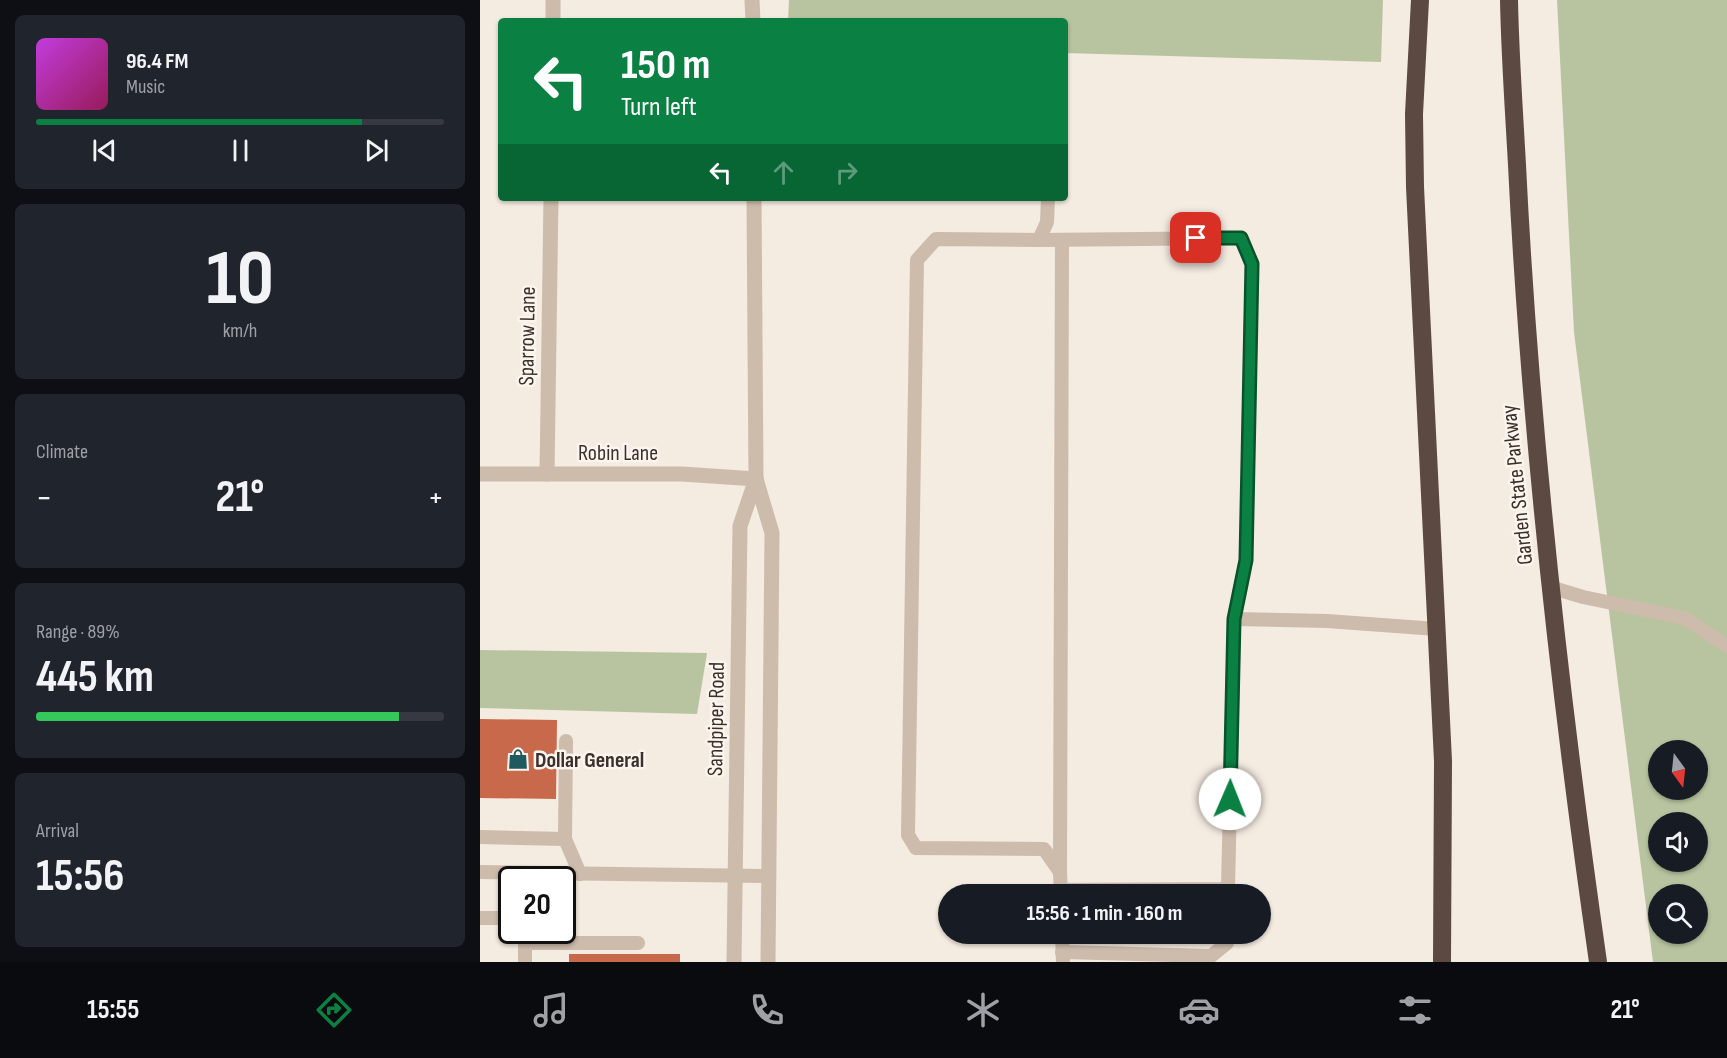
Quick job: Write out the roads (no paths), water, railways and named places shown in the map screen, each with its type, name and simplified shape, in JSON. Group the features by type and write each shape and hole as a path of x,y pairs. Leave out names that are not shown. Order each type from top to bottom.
{"highway":[{"path":"1420,0 1414,114 1415,187 1443,761 1442,962"},
{"name":"Garden State Parkway","path":"1509,0 1530,387 1550,587 1576,808 1598,962"}],"street":[{"path":"553,0 553,18"},
{"path":"752,0 753,18"},
{"name":"Sparrow Lane","path":"547,474 551,201"},
{"name":"Sandpiper Road","path":"754,201 756,479 772,532 768,962"},
{"name":"Robin Lane","path":"480,474 682,474 756,479"},
{"name":"Sandpiper Road","path":"734,962 740,526 756,479"}],"lane":[{"path":"1039,240 1047,222 1048,201"},
{"path":"1059,872 1044,849 916,848 908,835 917,260 936,239 1241,238 1252,264 1246,560 1234,619 1228,884"},
{"path":"1060,884 1062,240"},
{"path":"1550,587 1583,597 1684,618 1727,646"},
{"path":"1234,619 1327,621 1437,629"},
{"path":"566,741 565,839 580,874"},
{"path":"480,837 565,839"},
{"path":"480,872 498,874"},
{"path":"576,874 769,876"},
{"path":"480,918 498,918"},
{"path":"576,940 638,943"},
{"path":"525,944 525,962"},
{"path":"1063,957 1211,956 1226,944"}],"place":[{"name":"Dollar General","path":"518,759"}]}
